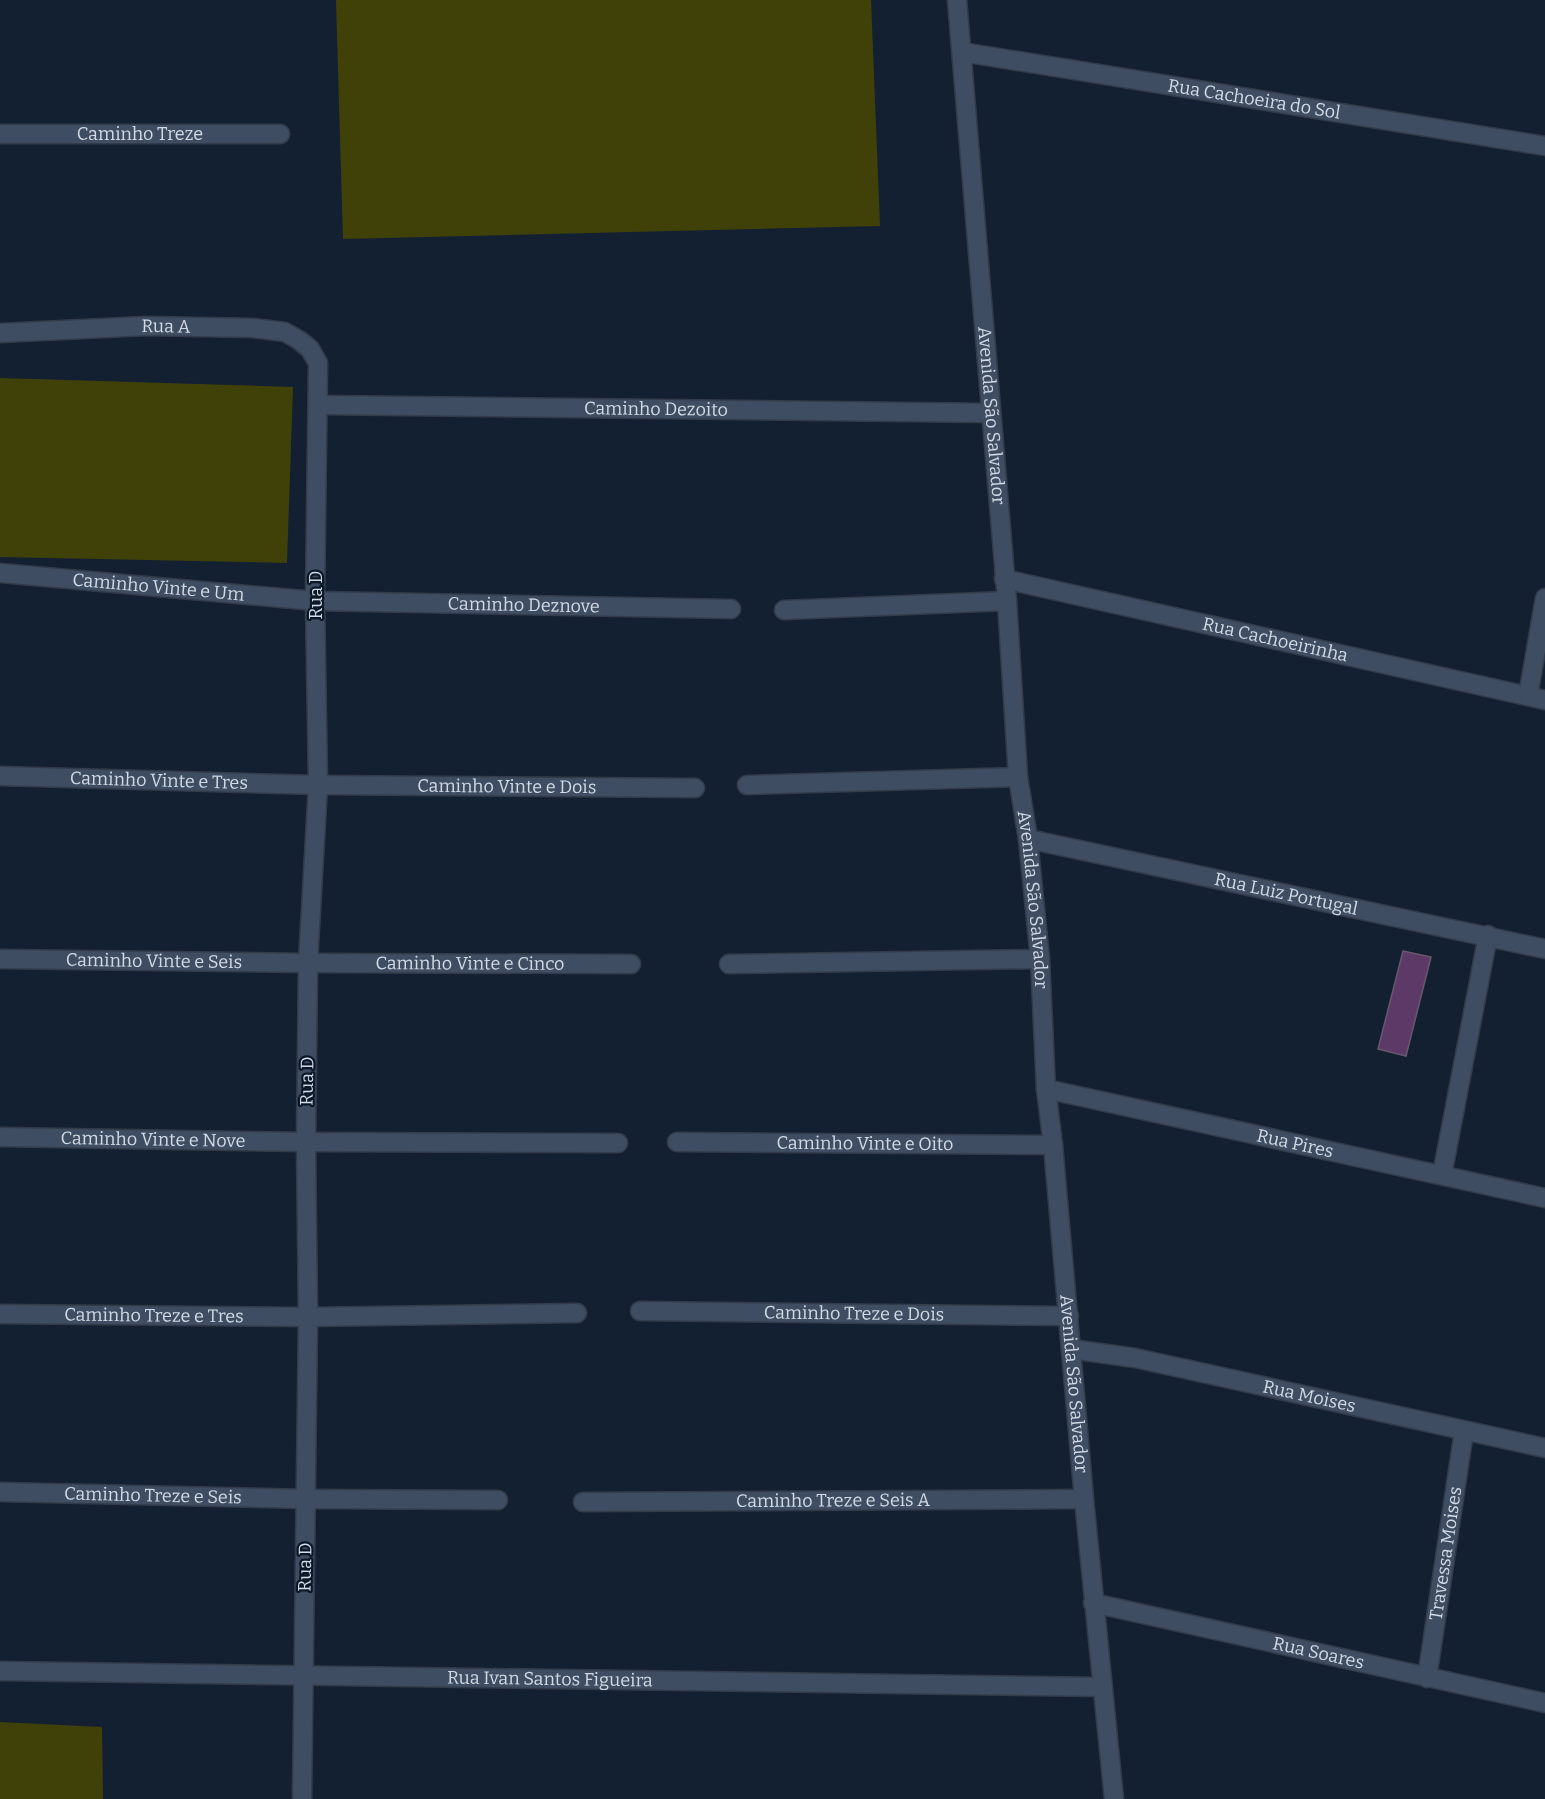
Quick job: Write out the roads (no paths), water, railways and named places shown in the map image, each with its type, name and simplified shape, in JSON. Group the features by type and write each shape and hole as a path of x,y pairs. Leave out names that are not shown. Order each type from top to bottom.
{"street":[{"name":"Avenida São Salvador","path":"957,0 1018,777 1028,839 1040,958 1046,1089 1069,1316 1093,1604 1114,1799"},
{"name":"Rua Cachoeira do Sol","path":"962,52 1545,146"},
{"name":"Caminho Treze","path":"0,135 280,134"},
{"name":"Rua A","path":"0,333 146,326 253,328 285,332 310,349 318,363"},
{"name":"Rua D","path":"302,1799 308,1317 306,1142 308,963 318,786 315,601 318,363"},
{"name":"Caminho Dezoito","path":"318,405 991,413"},
{"name":"Caminho Vinte e Um","path":"0,573 315,601"},
{"name":"Rua Cachoeirinha","path":"1004,579 1537,698"},
{"path":"1537,698 1545,598"},
{"name":"Caminho Deznove","path":"315,601 731,609"},
{"path":"784,610 1006,602"},
{"name":"Caminho Vinte e Tres","path":"0,776 318,786"},
{"path":"747,785 1018,777"},
{"name":"Caminho Vinte e Dois","path":"318,786 695,788"},
{"name":"Rua Luiz Portugal","path":"1028,839 1488,935 1545,949"},
{"path":"1442,1175 1488,935"},
{"path":"729,964 1040,958"},
{"name":"Caminho Vinte e Seis","path":"0,959 308,963"},
{"name":"Caminho Vinte e Cinco","path":"308,963 632,964"},
{"name":"Rua Pires","path":"1046,1089 1545,1198"},
{"name":"Caminho Vinte e Nove","path":"0,1137 306,1142"},
{"path":"306,1142 618,1143"},
{"name":"Caminho Vinte e Oito","path":"677,1142 1053,1145"},
{"name":"Caminho Treze e Dois","path":"640,1311 1069,1316"},
{"path":"308,1317 577,1313"},
{"name":"Caminho Treze e Tres","path":"0,1314 308,1317"},
{"name":"Rua Moises","path":"1071,1350 1135,1358 1545,1448"},
{"name":"Travessa Moises","path":"1427,1678 1464,1431"},
{"name":"Caminho Treze e Seis","path":"0,1492 306,1499"},
{"path":"306,1499 498,1500"},
{"name":"Caminho Treze e Seis A","path":"583,1502 1083,1499"},
{"name":"Rua Soares","path":"1093,1604 1545,1703"},
{"name":"Rua Ivan Santos Figueira","path":"0,1671 1102,1687"}]}
